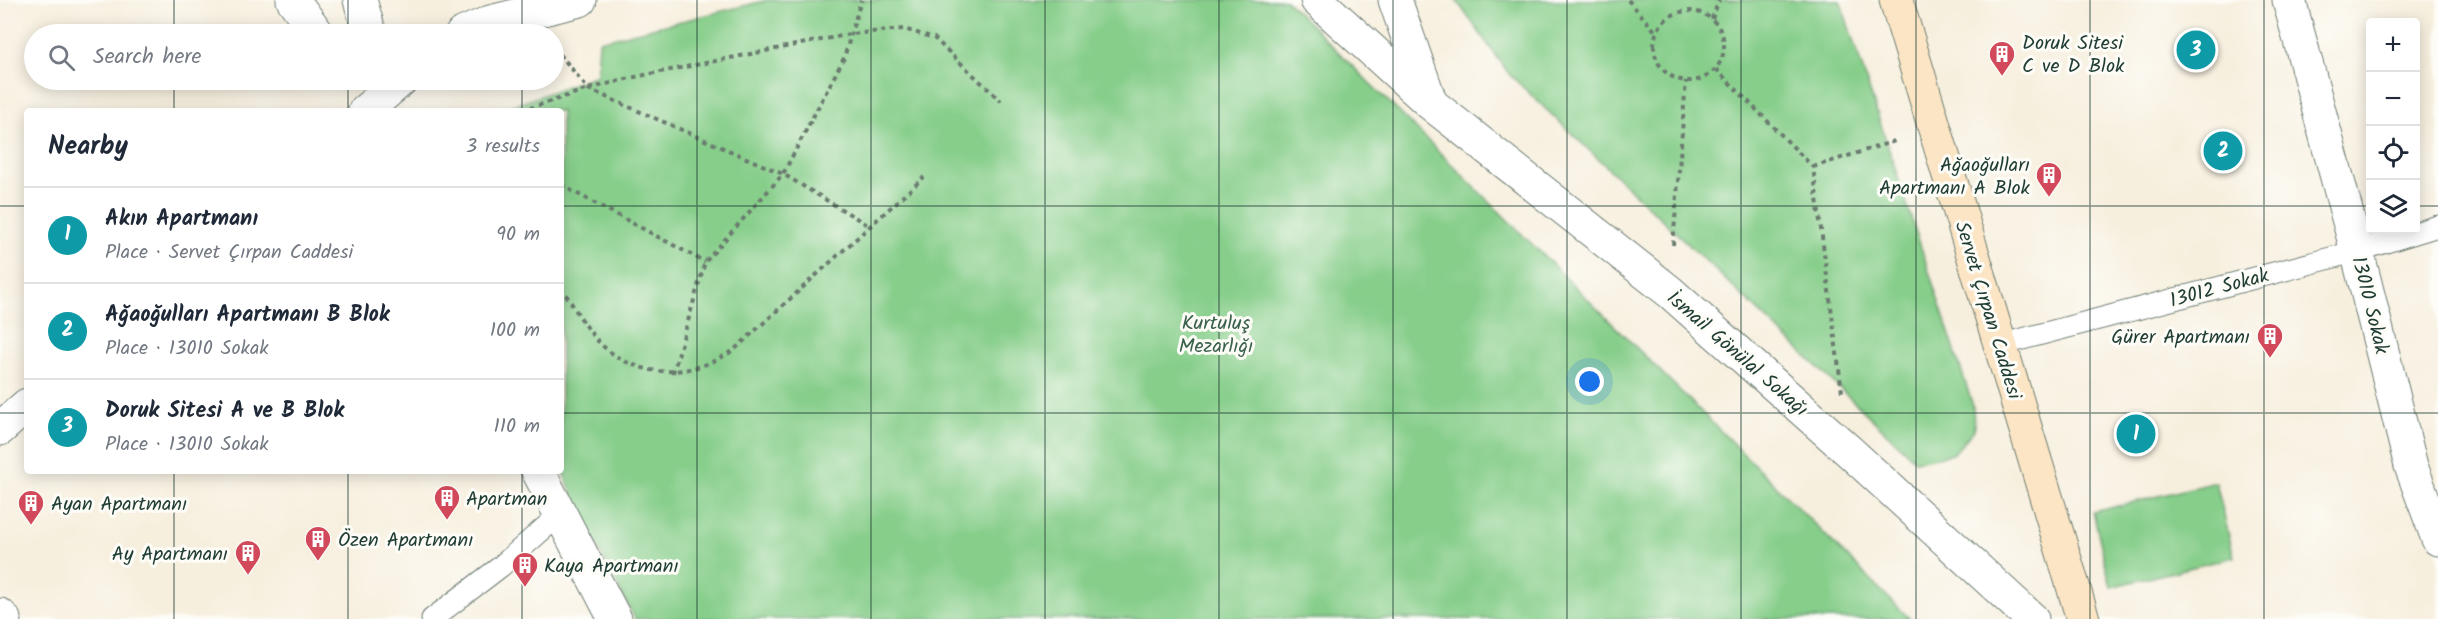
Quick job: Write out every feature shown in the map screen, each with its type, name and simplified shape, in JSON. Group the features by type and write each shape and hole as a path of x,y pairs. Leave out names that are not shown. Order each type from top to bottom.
{"main road":[{"name":"Servet Çırpan Caddesi","path":"1896,0 2083,619"}],"street":[{"path":"293,0 311,24"},
{"path":"360,0 367,24"},
{"path":"485,24 580,0"},
{"name":"İsmail Gönülal Sokağı","path":"1317,0 1430,103 1670,292 1850,452 2032,619"},
{"path":"1395,0 1430,103"},
{"name":"13010 Sokak","path":"2289,0 2357,251 2411,466 2438,539"},
{"path":"0,429 24,408"},
{"path":"539,474 615,619"},
{"path":"0,615 4,619"}],"lane":[{"name":"13012 Sokak","path":"2000,345 2357,251 2438,226"},
{"path":"432,619 500,567 559,515"}],"path":[{"path":"673,373 705,262 783,174 844,58 861,0"},
{"path":"1628,0 1656,32"},
{"path":"1712,19 1719,0"},
{"path":"1692,10 1712,19 1724,38 1722,60 1716,69 1697,81 1675,79 1658,64 1654,55 1656,32 1670,15 1681,11 1692,10"},
{"path":"530,108 588,89 851,33 904,29 934,38 1001,102"},
{"path":"564,59 588,89 783,174 871,226"},
{"path":"1716,69 1813,167 1843,393"},
{"path":"1670,292 1686,81"},
{"path":"1813,167 1935,129"},
{"path":"564,291 602,346 623,361 647,370 673,373 695,370 716,362 735,349 924,177"},
{"path":"564,187 705,262"}],"green space":[{"name":"Kurtuluş Mezarlığı","path":"768,0 1286,0 1910,619 635,619 586,524 564,474 564,108 507,108 556,90 564,90 564,87 597,75 599,41"},
{"path":"1456,0 1840,0 1973,406 1974,430 1953,454 1916,461 1509,74"},
{"path":"2216,482 2234,557 2111,587 2093,512"}],"place":[{"name":"Doruk Sitesi A ve B Blok","path":"2196,50"},
{"name":"Doruk Sitesi C ve D Blok","path":"2002,77"},
{"name":"Ağaoğulları Apartmanı B Blok","path":"2223,151"},
{"name":"Ağaoğulları Apartmanı A Blok","path":"2049,198"},
{"name":"Gürer Apartmanı","path":"2270,359"},
{"name":"Akın Apartmanı","path":"2136,434"},
{"name":"Apartman","path":"447,521"},
{"name":"Ayan Apartmanı","path":"31,526"},
{"name":"Özen Apartmanı","path":"318,562"},
{"name":"Ay Apartmanı","path":"248,576"},
{"name":"Kaya Apartmanı","path":"525,588"}]}
